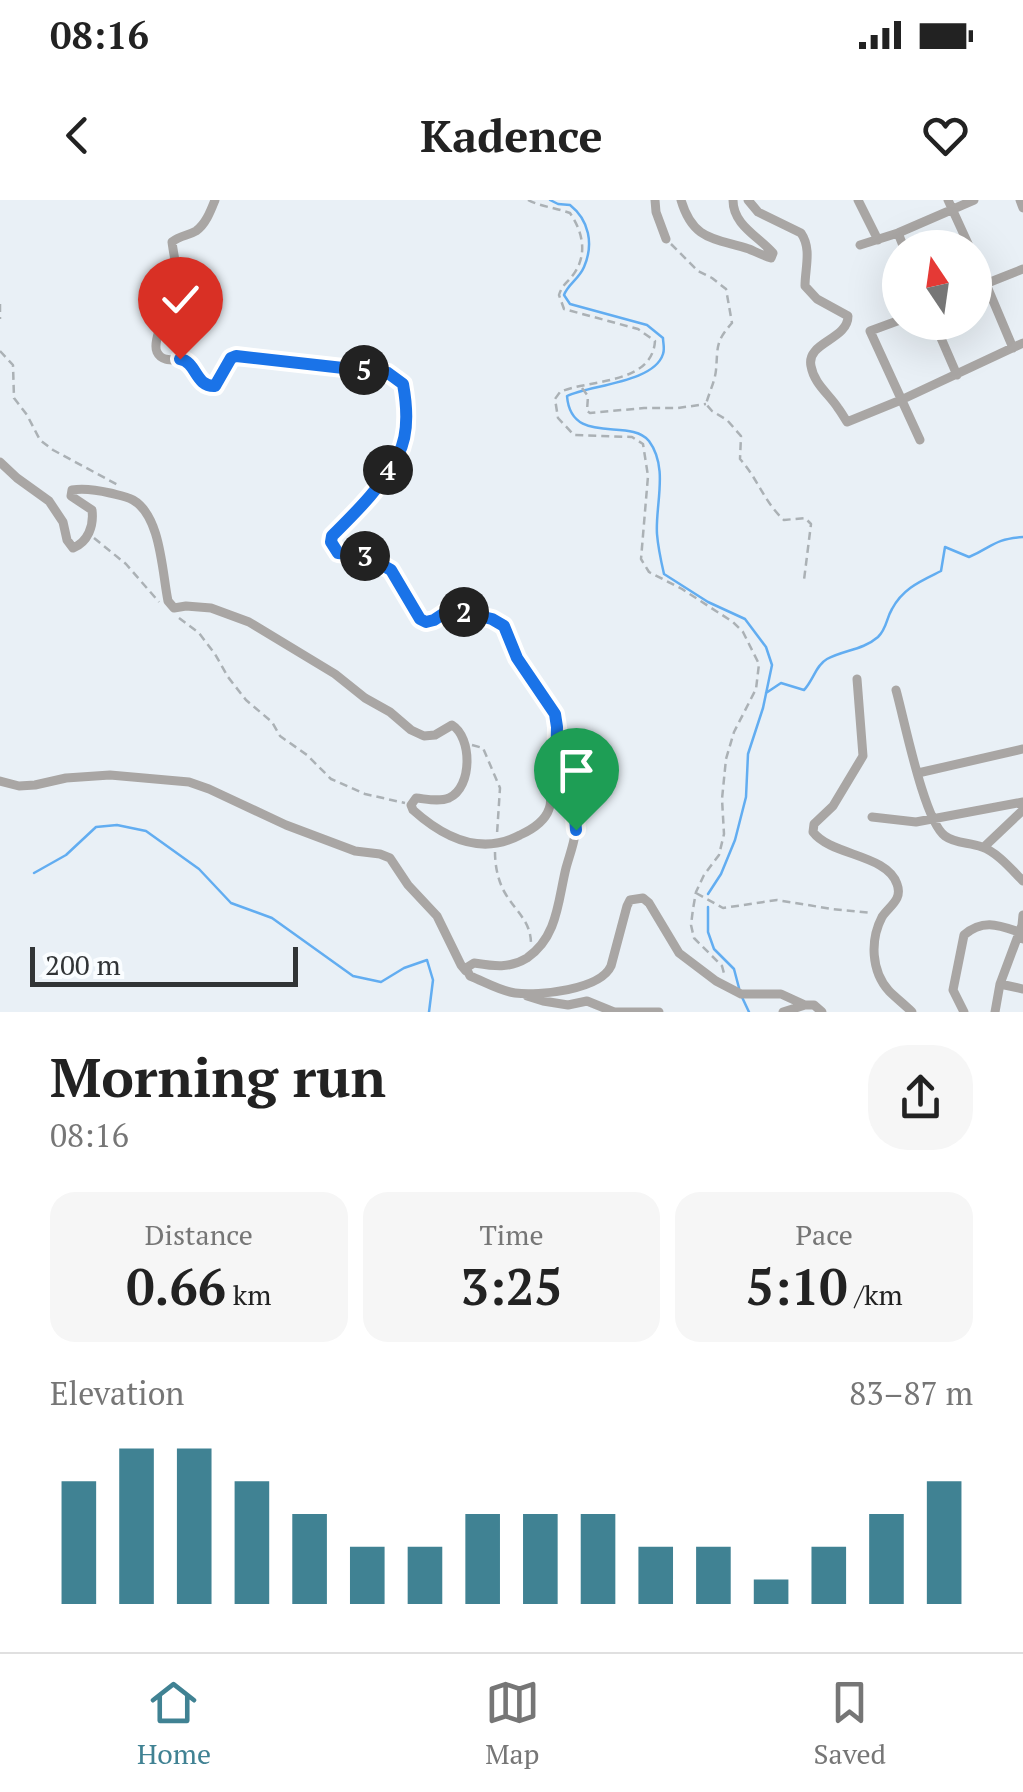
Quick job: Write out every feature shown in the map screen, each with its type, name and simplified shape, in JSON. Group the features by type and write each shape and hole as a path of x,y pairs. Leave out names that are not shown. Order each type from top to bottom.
{"street":[{"path":"214,200 209,216 198,230 172,242 176,286 155,344 159,356 186,360 208,386 215,386 236,356 388,373 403,384 406,415 400,453 331,542 338,553 366,556 391,570 420,619 426,622 458,611 504,626 517,658 555,714 556,773"},
{"path":"655,200 666,239"},
{"path":"681,200 688,218 705,236 771,258 769,248 752,236 734,214 732,200"},
{"path":"748,200 758,212 806,239 805,286 817,299 849,319 846,327 815,352 810,366 844,421 850,422 901,400 1018,345 992,294"},
{"path":"858,200 878,240"},
{"path":"904,230 951,205 974,200"},
{"path":"1020,200 1023,208"},
{"path":"951,205 962,230"},
{"path":"860,245 882,239"},
{"path":"992,280 1023,269"},
{"path":"882,327 870,331 920,440"},
{"path":"942,340 958,375"},
{"path":"0,462 49,501 73,548 89,534 93,518 92,510 71,496 72,490 93,489 133,500 143,508 158,544 168,601 174,611 186,606 211,608 249,622 335,674 410,730 424,736 456,726 465,746 467,764 461,786 450,798 416,798 411,805 426,822 456,839 476,844 508,842 530,830 548,813 549,778 556,773"},
{"path":"856,678 863,756 833,806 814,824 813,832 828,845 869,859 896,879 898,898 883,916 873,951 888,989 912,1012"},
{"path":"896,690 933,820 945,836 962,844 984,847 1023,881"},
{"path":"918,773 1023,749"},
{"path":"466,971 474,963 496,967 524,960 556,919 576,830 570,799 556,773"},
{"path":"0,781 35,785 110,774 189,782 209,789 286,825 355,851 390,858 408,886 437,916 460,965 470,976 543,1001 587,1001 615,1012 659,1012"},
{"path":"872,817 916,822 1023,802"},
{"path":"984,847 1023,810"},
{"path":"520,994 576,988 607,974 624,912 630,900 643,898 679,952 707,975 741,994 781,994 805,1005"},
{"path":"995,1012 1000,984 1022,931 1023,915"},
{"path":"964,1012 953,990 964,935 981,924 1022,931"},
{"path":"1000,984 1023,989"},
{"path":"783,1012 814,1004 822,1012"}],"path":[{"path":"528,200 570,213 580,232 581,260 558,294 564,309 638,328 655,340 654,350 642,367 617,378 565,389 555,399 558,418 570,433 632,438 643,444 648,476 641,559 649,572 733,622 743,632 759,664 756,689 734,732 726,760 722,844 696,892 692,925 694,938 722,966 728,988"},
{"path":"666,239 728,295 732,323 717,345 716,372 706,404"},
{"path":"0,304 0,319"},
{"path":"0,351 13,366 14,398 40,440 123,488 133,500"},
{"path":"582,386 588,396 586,411 590,413 706,404"},
{"path":"706,404 741,436 740,459 778,515 784,520 805,518 811,524 804,580"},
{"path":"89,534 126,564 155,600 199,633 246,700 272,722 280,736 331,779 365,794 411,805"},
{"path":"696,892 723,908 777,900 883,916"}],"waterway":[{"path":"550,200 570,205 582,218 588,233 584,267 564,295 570,304 647,325 663,338 664,352 657,364 620,382 567,396 571,412 590,426 629,431 649,441 660,475 657,534 664,574 708,602 745,619 766,647 772,665 748,754 746,797 735,840 708,894"},
{"path":"766,693 781,683 804,690 823,662 878,637 901,596 941,571 945,547 969,557 999,542 1023,537"},
{"path":"34,873 66,855 96,827 117,825 146,831 199,869 231,903 272,918 353,976 381,982 427,960 433,980 429,1012"},
{"path":"708,907 708,932 714,949 734,969 739,988"},
{"path":"741,995 749,1012"}],"route":[{"path":"180,359 186,360 208,386 215,386 226,365 236,356 388,373 403,384 406,415 400,453 331,542 338,553 366,556 391,570 420,619 426,622 458,611 504,626 517,658 555,714 556,773 570,799 576,830"}]}
